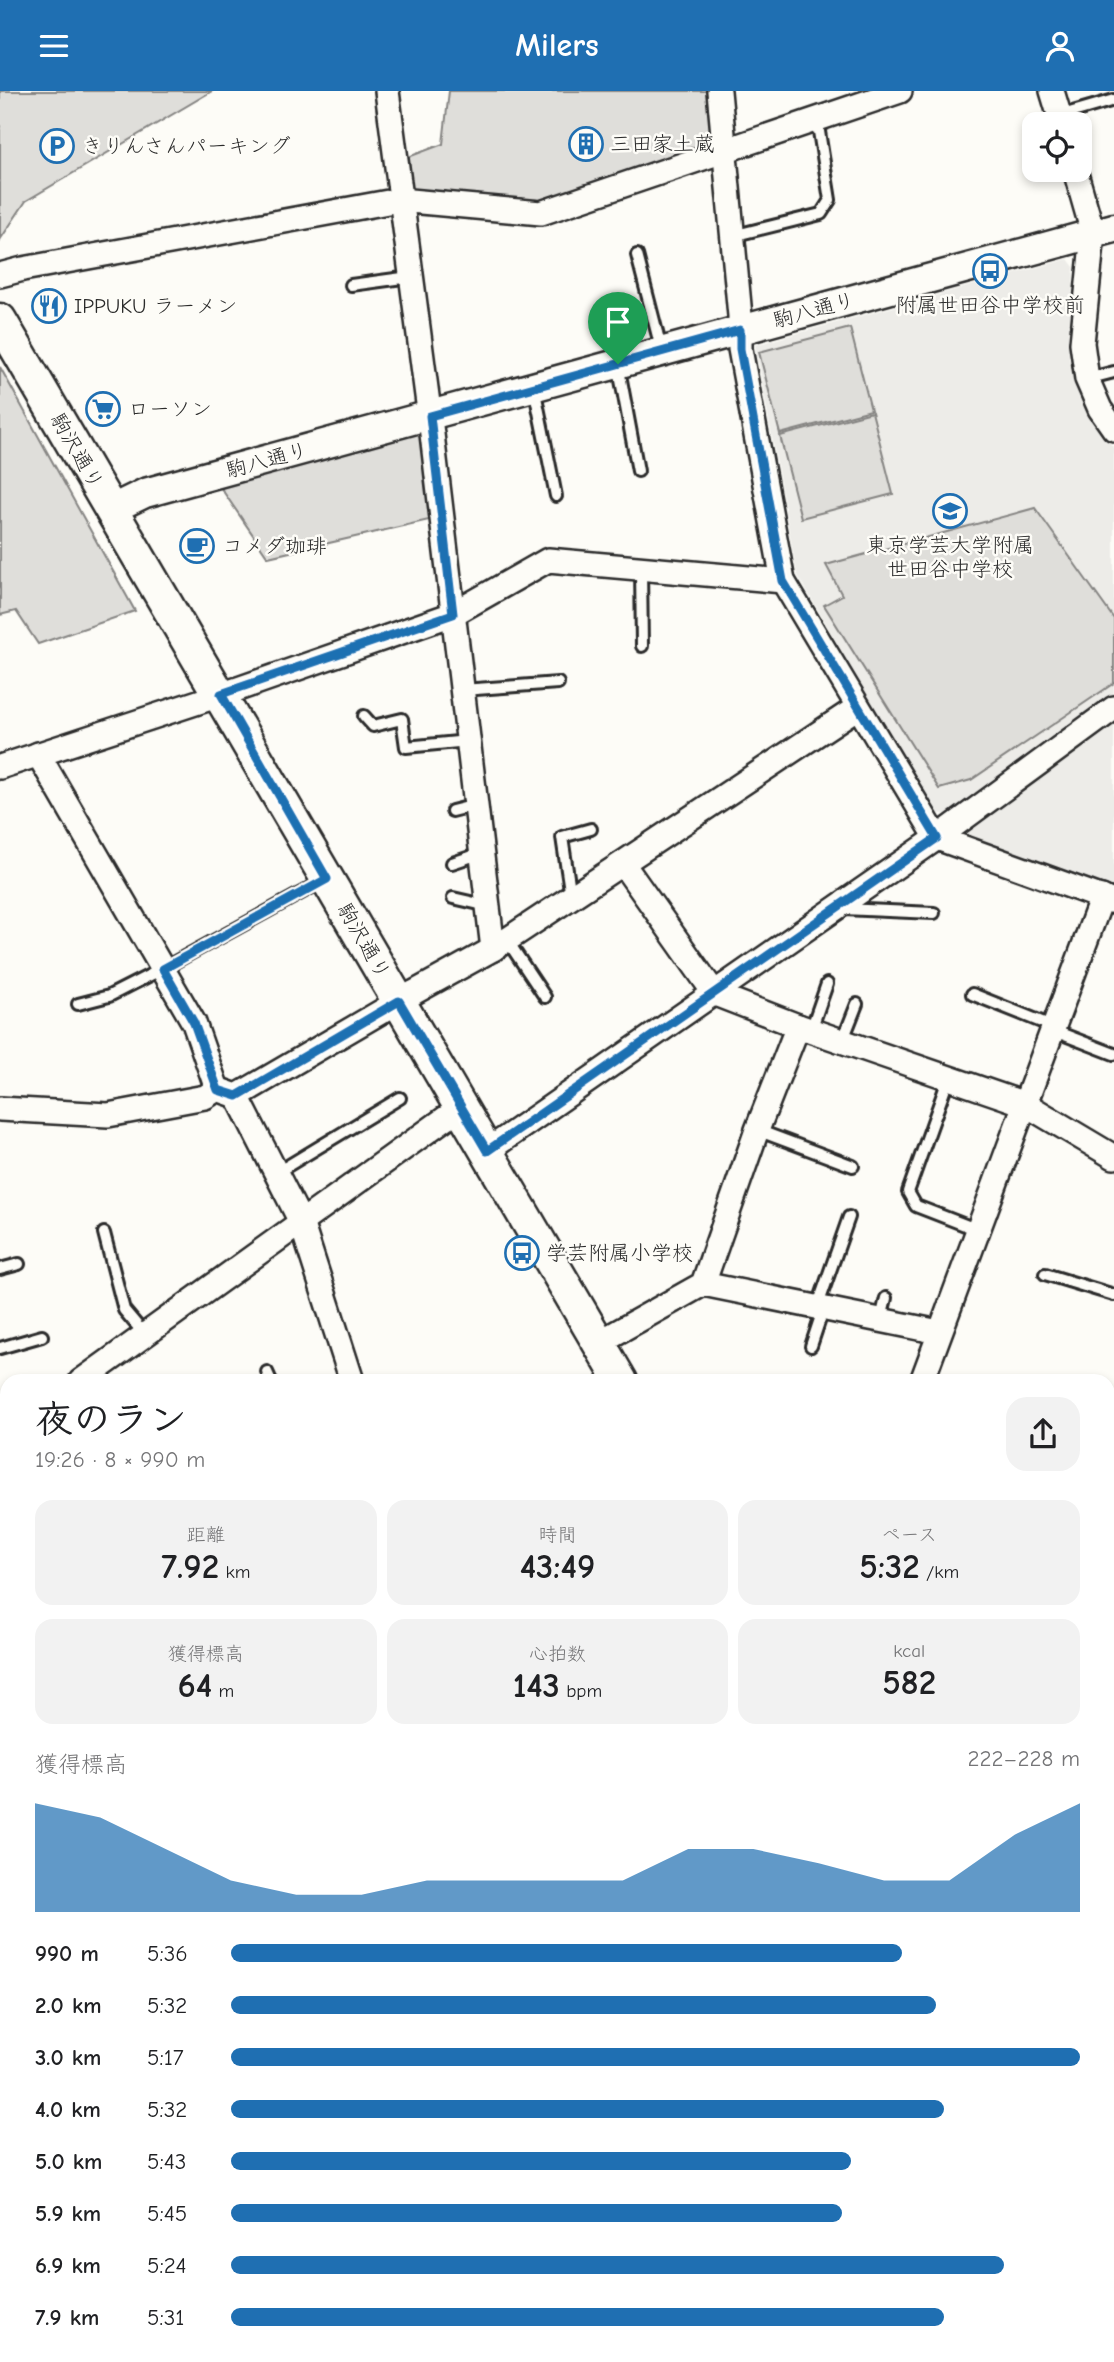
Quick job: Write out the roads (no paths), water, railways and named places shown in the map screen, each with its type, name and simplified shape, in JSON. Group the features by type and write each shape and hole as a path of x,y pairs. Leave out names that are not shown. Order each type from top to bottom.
{"main road":[{"name":"駒沢通り","path":"0,320 617,1374"}],"street":[{"path":"387,91 430,416 488,906 500,945"},
{"path":"719,91 740,349 783,581 937,838 1108,899 1053,1028 924,1374"},
{"path":"0,275 400,201 541,213 900,91"},
{"path":"1052,91 1059,112"},
{"path":"1081,182 1104,231 1082,343 1087,379 1100,409 1114,429"},
{"name":"駒八通り","path":"112,509 145,493 1104,231"},
{"path":"0,767 453,614 548,561 783,581"},
{"path":"0,1109 108,1115 227,1093 500,945 858,707"},
{"path":"487,1151 937,838 1114,708"},
{"path":"38,754 194,1023 227,1093 276,1173 301,1222 347,1374"},
{"path":"624,865 715,994 842,1042 1025,1104 1114,1157"},
{"path":"598,1343 703,1283 757,1130 805,1028"},
{"path":"91,1374 461,1107"},
{"path":"703,1283 820,1309 883,1308 939,1332"}],"lane":[{"path":"1082,112 1114,100"},
{"path":"732,236 821,214 830,200 817,120"},
{"path":"637,255 662,352"},
{"path":"351,285 410,277"},
{"path":"618,364 638,471"},
{"path":"1087,379 1114,372"},
{"path":"534,387 556,496"},
{"path":"641,568 642,646"},
{"path":"462,690 558,683"},
{"path":"364,716 373,726 402,719 406,747 468,741"},
{"path":"452,811 476,805"},
{"path":"571,898 562,837 591,829"},
{"path":"452,863 482,853"},
{"path":"78,1004 108,996 163,969 327,879"},
{"path":"453,898 488,906"},
{"path":"837,908 934,913"},
{"path":"500,945 545,997"},
{"path":"805,1028 827,984"},
{"path":"972,994 1114,1054"},
{"path":"842,1042 857,1005"},
{"path":"949,1077 908,1192 916,1206 978,1230"},
{"path":"276,1173 400,1098"},
{"path":"757,1130 853,1166"},
{"path":"811,1346 849,1217"},
{"path":"104,1233 124,1310 145,1335"},
{"path":"0,1269 19,1264"},
{"path":"1045,1273 1114,1295"},
{"path":"0,1348 42,1336"}],"place":[{"name":"三田家土蔵","path":"586,144"},
{"name":"きりんさんパーキング","path":"57,146"},
{"name":"附属世田谷中学校前","path":"990,271"},
{"name":"IPPUKU ラーメン","path":"49,306"},
{"name":"ローソン","path":"103,409"},
{"name":"東京学芸大学附属 世田谷中学校","path":"950,511"},
{"name":"コメダ珈琲","path":"197,546"},
{"name":"学芸附属小学校","path":"522,1253"}]}
